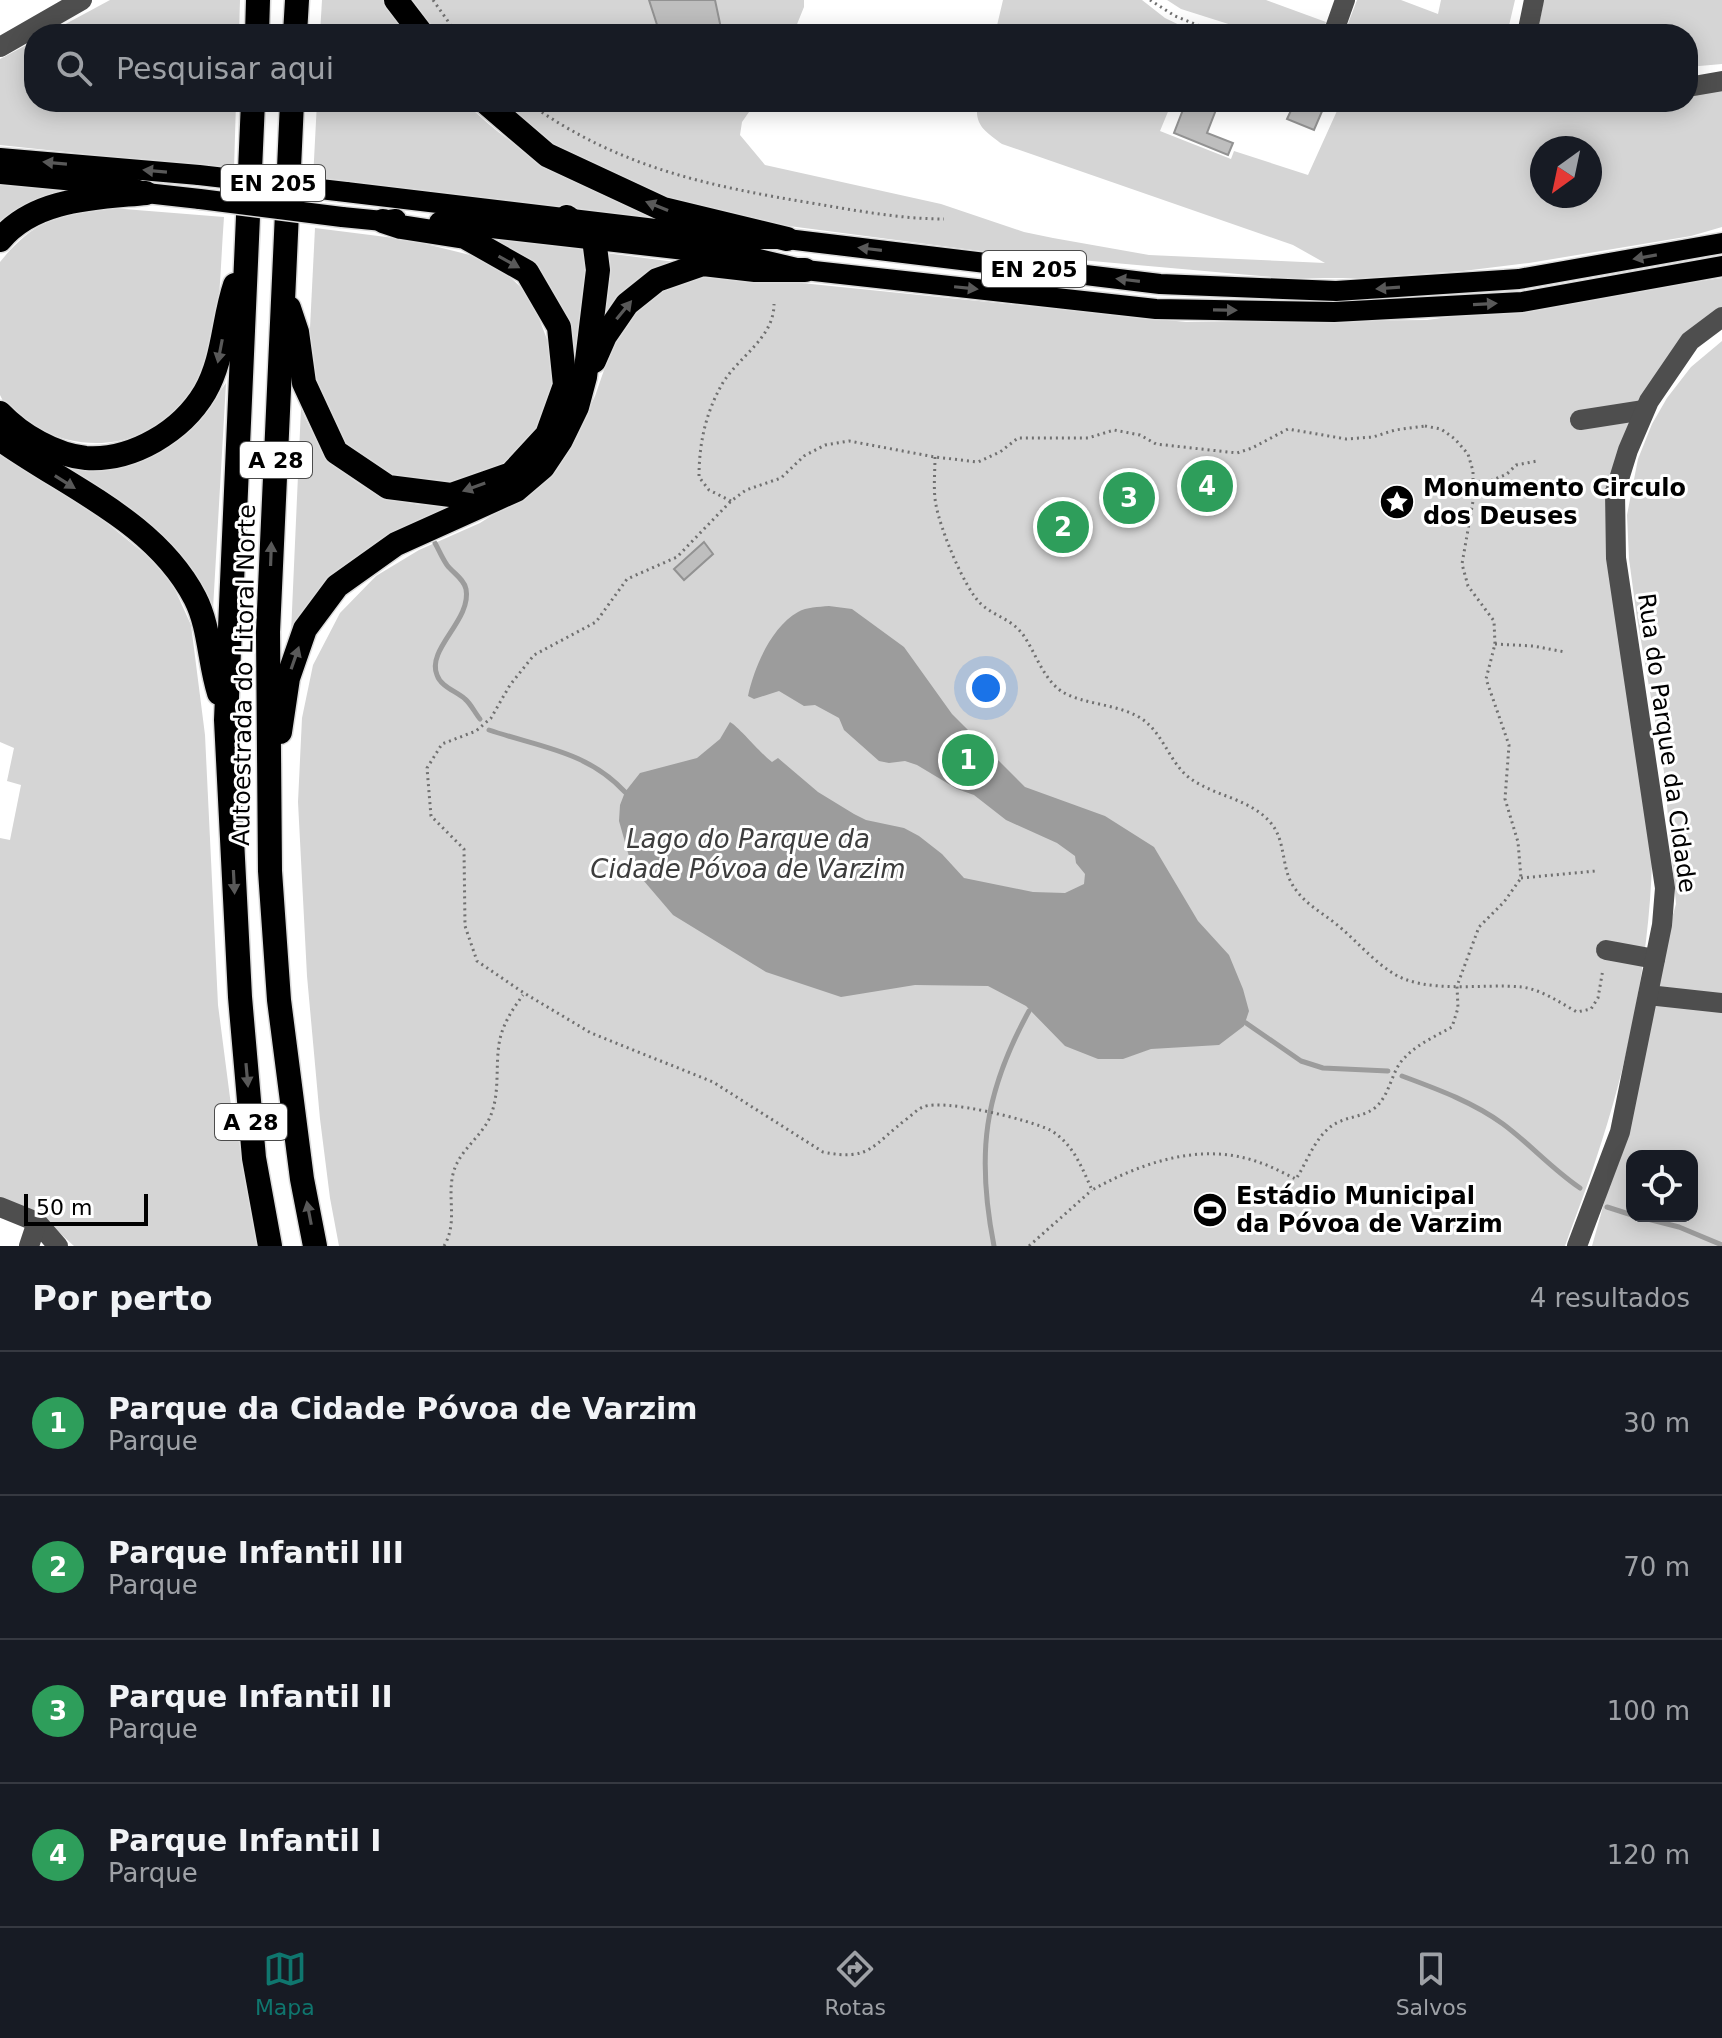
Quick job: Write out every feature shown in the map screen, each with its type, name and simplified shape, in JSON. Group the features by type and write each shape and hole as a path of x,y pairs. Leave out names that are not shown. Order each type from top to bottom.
{"highway":[{"path":"257,24 258,0"},
{"path":"296,24 297,0"},
{"path":"396,0 414,24"},
{"name":"Autoestrada do Litoral Norte","path":"253,112 226,720 240,997 254,1158 270,1246"},
{"name":"Autoestrada do Litoral Norte","path":"292,112 268,632 270,871 279,1000 302,1179 315,1246"},
{"path":"497,112 547,155 663,209 787,239"},
{"path":"0,240 12,225 68,200 146,193"},
{"path":"268,760 282,728 288,678 305,629 337,586 396,544 516,490 543,467 561,440 577,407 585,377 598,270 594,239 567,217"},
{"path":"283,287 297,332 304,383 336,452 388,487 451,495 511,474 547,435 565,385 559,327 527,272 465,237 401,227 383,221"},
{"path":"0,413 28,436 54,449 85,458 122,453 157,440 186,417 205,392 217,364 229,302 246,249"},
{"path":"585,377 605,336 627,304 657,280 703,264 755,270 805,270"},
{"path":"0,439 125,520 150,539 173,564 196,599 209,639 214,679 226,720"}],"main road":[{"name":"EN 205","path":"0,158 199,175 739,239 787,239 1160,284 1336,291 1519,279 1722,243"},
{"name":"EN 205","path":"0,174 128,186 146,193 342,217 383,221 400,217 594,239 755,258 805,270 1156,309 1334,312 1522,302 1722,266"}],"street":[{"path":"40,24 82,0"},
{"path":"1337,24 1345,0"},
{"path":"1529,24 1534,0"},
{"path":"0,47 24,33"},
{"path":"1698,85 1722,81"},
{"name":"Rua do Parque da Cidade","path":"1577,1246 1620,1132 1655,959 1665,888 1616,558 1615,492 1644,410 1690,341 1722,317"},
{"path":"1580,420 1644,410"},
{"path":"1606,950 1655,959"},
{"path":"1648,995 1722,1003"},
{"path":"0,1207 37,1222 58,1246"},
{"path":"29,1246 37,1222"}],"path":[{"path":"433,0 450,24"},
{"path":"1150,0 1195,24"},
{"path":"541,112 594,144 708,185 881,214 944,219"},
{"path":"731,501 709,490 699,477 700,446 707,417 721,386 768,330 774,304"},
{"path":"1029,1246 1092,1190 1128,1170 1162,1159 1216,1154 1260,1162 1296,1179 1320,1136 1339,1121 1360,1116 1377,1106 1399,1065 1416,1047 1452,1027 1458,1008 1457,986 1479,927 1504,902 1521,878 1518,842 1505,799 1509,745 1486,679 1495,644 1494,621 1468,586 1462,564 1473,501 1473,471 1468,454 1441,429 1425,426 1373,437 1346,439 1288,429 1237,453 1156,444 1140,435 1114,430 1088,438 1018,438 1000,452 978,462 849,441 825,445 804,456 781,478 746,490 731,501 677,557 627,579 596,622 534,655 510,685 491,718 476,731 442,744 427,768 431,816 464,849 465,926 477,961 524,993 591,1033 713,1082 823,1152 844,1156 864,1154 924,1107 944,1104 993,1113 1051,1131 1075,1153 1092,1190"},
{"path":"935,457 935,502 941,528 965,580 981,604 1008,619 1023,635 1044,672 1062,691 1119,708 1146,722 1178,767 1191,779 1221,796 1251,807 1271,822 1281,840 1290,882 1306,904 1334,922 1392,974 1419,983 1524,987 1547,994 1577,1012 1591,1009 1598,998 1606,950"},
{"path":"1473,482 1490,481 1507,474 1516,465 1537,461"},
{"path":"1495,644 1565,652"},
{"path":"1521,878 1596,871"},
{"path":"444,1246 452,1228 454,1169 458,1158 488,1121 496,1092 499,1042 507,1017 524,993"}],"shaded area":[{"path":"110,0 240,0 239,24 66,24"},
{"path":"322,0 385,0 401,24 321,24"},
{"path":"409,0 649,0 657,24 425,24"},
{"path":"715,0 804,0 797,24 720,24"},
{"path":"1003,0 1142,0 1177,24 997,24"},
{"path":"1167,0 1266,0 1326,22 1228,24 1181,9"},
{"path":"1357,0 1401,0 1438,14 1441,0 1515,0 1509,24 1348,24"},
{"path":"1544,0 1722,0 1722,64 1698,66 1698,24 1539,24"},
{"path":"24,46 24,112 236,112 234,170 0,145 0,59"},
{"path":"1722,89 1722,227 1691,236 1529,263 1364,278 1282,278 980,251 789,226 675,203 543,142 506,112 749,112 742,122 740,135 765,165 941,204 1024,232 1149,255 1325,263 1293,245 1002,144 986,132 977,112 1168,112 1160,131 1231,159 1234,151 1308,175 1336,112 1698,112 1698,93"},
{"path":"316,112 475,112 510,141 560,172 667,221 313,179"},
{"path":"0,184 63,190 30,205 0,226"},
{"path":"99,207 224,217 217,330 205,370 190,395 171,416 148,431 123,440 95,443 66,439 36,428 3,401 0,395 0,262 21,239 44,224 69,213"},
{"path":"315,228 410,240 478,257 509,276 531,297 551,350 552,386 541,420 528,443 510,461 494,471 446,484 399,480 352,450 331,425 318,400 309,348"},
{"path":"499,239 584,249 592,267 579,369 564,421 548,449 528,470 506,486 402,532 352,565 323,591 294,635 291,633 301,408 315,437 345,473 371,491 417,504 447,505 476,499 503,487 527,470 546,448 562,421 574,370 574,349 567,318 542,280 499,245"},
{"path":"606,253 675,262 602,323"},
{"path":"703,273 1186,322 1427,320 1722,278 1722,309 1684,336 1610,482 1652,862 1650,899 1635,1012 1618,1086 1565,1246 339,1246 320,1119 307,976 298,802 302,718 313,665 340,613 376,576 419,550 480,523 538,486 573,443 628,317 665,288"},
{"path":"1722,341 1722,995 1658,990 1665,943 1676,904 1664,772 1637,618 1627,515 1638,459 1652,424 1691,367"},
{"path":"226,383 213,609 209,610 203,598 37,452 126,451 167,446 193,427"},
{"path":"0,451 97,515 167,572 191,625 205,735 218,1005 232,1113 264,1246 74,1246 42,1217 0,1198 0,838 10,840 21,785 7,781 14,748 0,742"},
{"path":"1655,1003 1722,1010 1722,1246 1592,1246 1627,1140"}],"water":[{"name":"Lago do Parque da Cidade Póvoa de Varzim","path":"829,606 852,609 904,647 952,714 1025,787 1105,816 1154,847 1198,921 1229,955 1249,1011 1244,1026 1219,1045 1151,1049 1123,1059 1098,1059 1065,1046 1026,1006 988,986 915,985 841,997 766,972 673,915 632,867 619,821 620,805 625,792 640,773 697,758 720,739 730,722 772,762 778,758 818,792 854,814 866,820 904,828 919,836 942,854 964,878 1033,892 1065,893 1084,884 1085,874 1076,863 1075,856 1057,843 1006,820 974,795 957,789 917,765 905,761 879,761 844,730 839,718 815,705 804,706 779,691 754,699 748,696 759,661 788,619 801,610"}],"building":[{"path":"649,0 715,0 720,24 657,24"},
{"path":"1182,112 1215,112 1207,133 1233,143 1228,155 1174,133"},
{"path":"1290,112 1322,112 1314,130 1287,119"},
{"path":"704,542 713,554 684,580 674,569"}],"waterway":[{"path":"435,543 466,589 462,612 438,655 435,665 437,675 445,686 467,701 480,719"},
{"path":"489,730 578,759 595,767 625,792"},
{"path":"994,1246 986,1182 988,1125 1002,1069 1029,1011"},
{"path":"1246,1023 1301,1061 1323,1068 1388,1071"},
{"path":"1402,1076 1491,1116 1580,1188"},
{"path":"1607,1207 1626,1213"},
{"path":"1659,1222 1722,1245"}],"place":[{"name":"Parque Infantil I","path":"1207,486"},
{"name":"Parque Infantil II","path":"1129,498"},
{"name":"Monumento Circulo dos Deuses","path":"1397,502"},
{"name":"Parque Infantil III","path":"1063,527"},
{"name":"Parque da Cidade Póvoa de Varzim","path":"968,760"},
{"name":"Estádio Municipal da Póvoa de Varzim","path":"1210,1210"}]}
